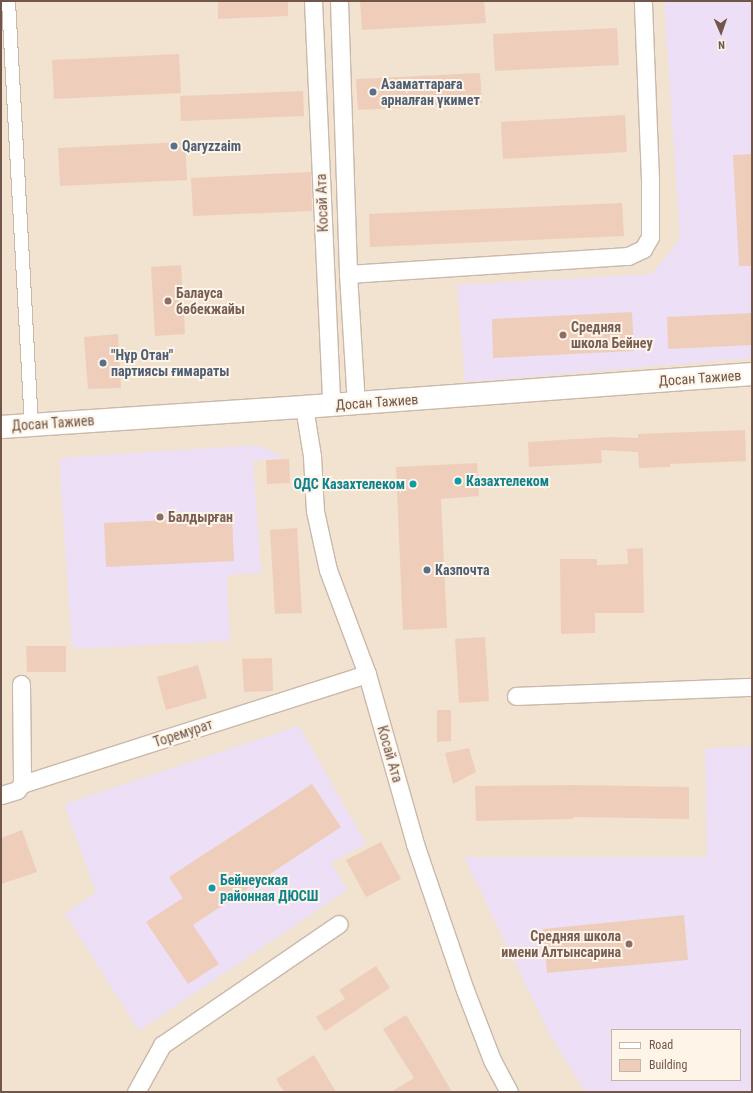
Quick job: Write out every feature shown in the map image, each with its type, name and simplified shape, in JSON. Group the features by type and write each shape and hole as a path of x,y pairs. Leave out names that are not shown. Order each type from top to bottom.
{"street":[{"path":"8,1 32,424"},
{"name":"Косай Ата","path":"313,1 331,405"},
{"name":"Косай Ата","path":"339,1 348,274 356,403"},
{"path":"348,274 628,256 643,249 650,237 650,222 643,1"},
{"path":"315,30 340,30"},
{"name":"Досан Тажиев","path":"1,427 304,407 752,374"},
{"name":"Косай Ата","path":"304,407 312,456 315,511 328,570 367,674 418,851 466,990 492,1060 509,1092"},
{"name":"Торемурат","path":"1,795 17,790 22,784 367,674"},
{"path":"21,684 22,784"},
{"path":"516,696 752,687"},
{"path":"136,1092 162,1045 339,924"}],"shaded area":[{"path":"1,1 752,1 752,1092 1,1092"},
{"path":"664,1 752,1 752,358 465,382 457,285 652,274 680,239"},
{"name":"Балдырған","path":"256,445 286,457 253,461 261,573 227,575 230,641 72,649 59,458"},
{"path":"299,726 366,844 331,863 347,890 139,1031 65,914 96,892 64,804"},
{"name":"Средняя школа имени Алтынсарина","path":"752,746 752,1092 585,1092 550,1035 464,857 707,857 705,748"}],"building":[{"path":"218,1 288,1 288,16 218,19"},
{"path":"360,1 484,1 486,23 362,30"},
{"path":"617,28 619,65 495,71 493,34"},
{"path":"179,54 181,93 54,99 52,60"},
{"path":"480,73 482,103 358,110 356,79"},
{"path":"303,91 304,116 181,121 180,96"},
{"path":"625,115 627,152 503,159 501,122"},
{"path":"185,142 187,180 60,186 58,148"},
{"path":"752,154 752,266 739,266 733,155"},
{"path":"311,172 312,211 193,216 191,178"},
{"path":"622,203 624,236 370,247 369,214"},
{"name":"Балауса бөбекжайы","path":"181,265 185,334 155,336 151,267"},
{"name":"Средняя школа Бейнеу","path":"632,312 634,351 493,358 492,319"},
{"path":"752,313 752,345 668,349 667,317"},
{"name":"\"Нұр Отан\" партиясы ғимараты","path":"118,334 121,388 88,389 84,337"},
{"path":"745,430 746,461 670,464 670,467 639,468 638,452 601,450 602,463 529,467 528,442 609,437 638,438 638,434"},
{"path":"289,459 290,483 267,484 266,460"},
{"path":"477,463 479,496 441,499 447,628 403,630 396,467"},
{"path":"232,517 234,561 106,567 104,523"},
{"path":"297,528 302,613 275,614 270,530"},
{"path":"643,548 644,613 595,613 595,633 561,634 560,559 597,559 597,565 628,564 627,549"},
{"path":"485,637 489,701 459,703 455,639"},
{"path":"26,646 66,646 66,672 27,672"},
{"path":"272,658 273,691 244,692 242,659"},
{"path":"198,665 207,698 166,710 157,677"},
{"path":"437,710 451,710 451,741 437,742"},
{"path":"469,748 476,772 453,784 445,753"},
{"name":"Бейнеуская районная ДЮСШ","path":"312,784 341,827 193,925 219,964 188,984 146,922 183,898 169,877"},
{"path":"572,785 689,787 689,819 573,817 573,819 476,821 475,786"},
{"path":"22,830 37,872 1,884 1,838"},
{"path":"381,842 401,879 366,897 346,860"},
{"path":"684,915 688,960 547,973 543,929"},
{"path":"376,966 390,988 325,1031 316,1017 345,999 339,990"},
{"path":"406,1015 452,1092 391,1092 414,1078 383,1029"},
{"path":"314,1055 336,1092 284,1092 276,1079"}],"place":[{"name":"Азаматтараға арналған үкимет","path":"373,92"},
{"name":"Qaryzzaim","path":"174,146"},
{"name":"Балауса бөбекжайы","path":"168,301"},
{"name":"Средняя школа Бейнеу","path":"563,335"},
{"name":"\"Нұр Отан\" партиясы ғимараты","path":"103,363"},
{"name":"Казахтелеком","path":"458,481"},
{"name":"ОДС Казахтелеком","path":"413,484"},
{"name":"Балдырған","path":"160,517"},
{"name":"Казпочта","path":"427,570"},
{"name":"Бейнеуская районная ДЮСШ","path":"212,888"},
{"name":"Средняя школа имени Алтынсарина","path":"629,944"}]}
